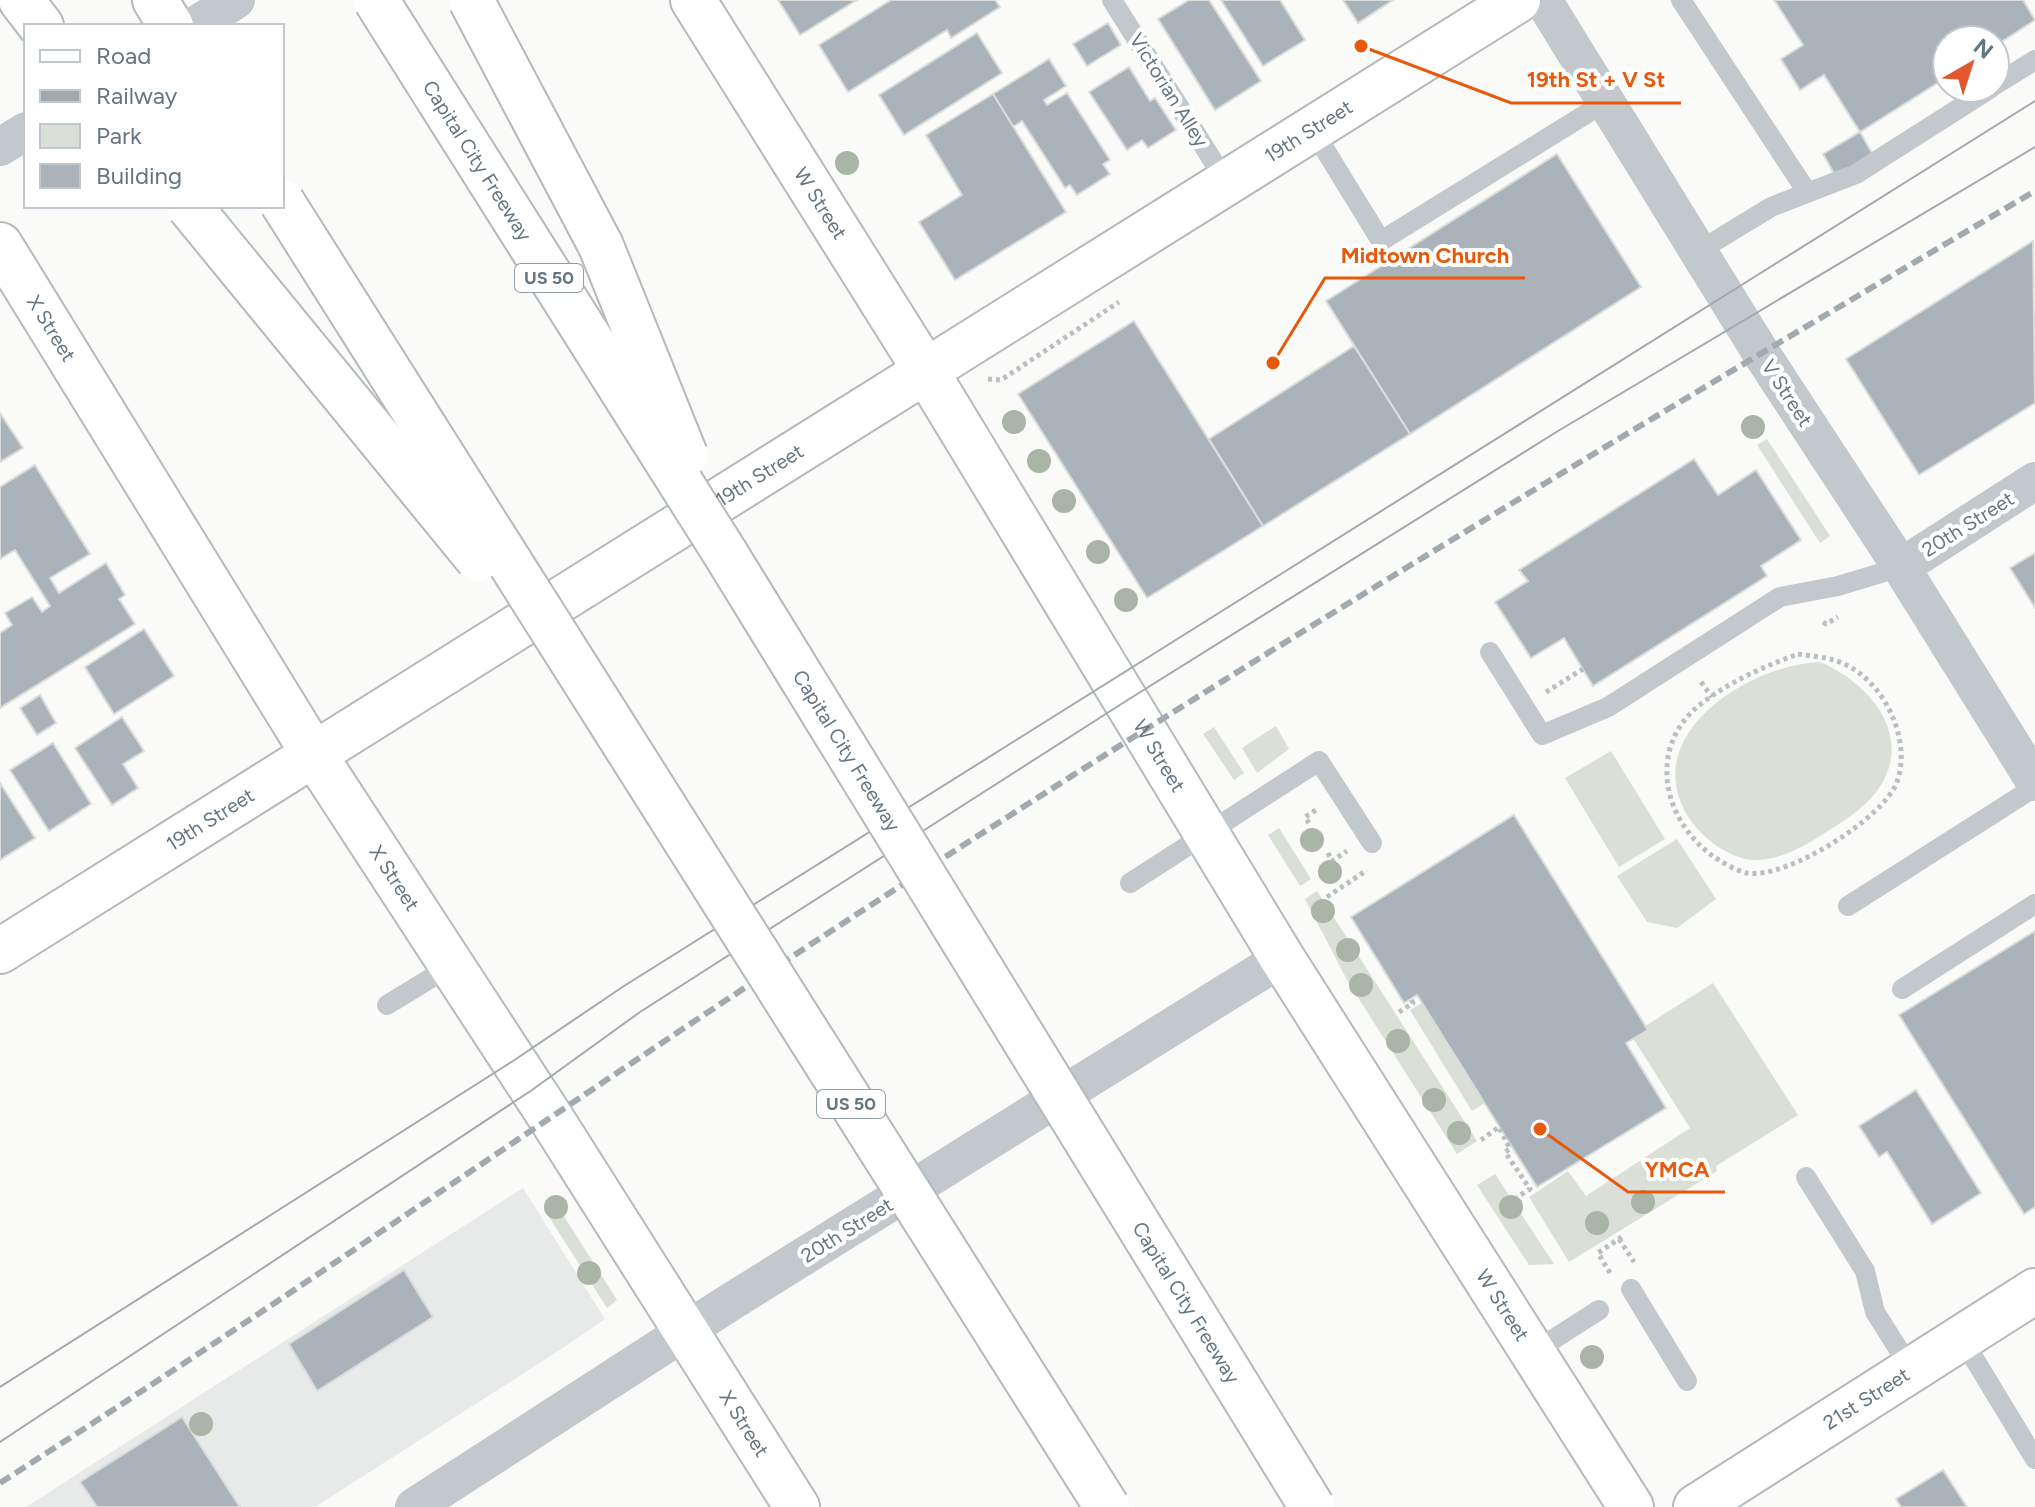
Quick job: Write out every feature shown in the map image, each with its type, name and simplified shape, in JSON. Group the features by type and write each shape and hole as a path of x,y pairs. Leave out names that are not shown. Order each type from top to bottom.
{"main road":[{"path":"155,0 170,24"},
{"name":"Capital City Freeway","path":"376,0 725,553 1312,1507"},
{"path":"471,0 601,246 725,553"},
{"name":"W Street","path":"693,0 927,373 1282,958 1631,1507"},
{"name":"19th Street","path":"7,938 313,753 927,373 1225,180 1518,0"},
{"name":"US 50","path":"284,205 1107,1507"},
{"path":"191,208 594,700"},
{"name":"X Street","path":"0,245 313,753 449,967 551,1118 797,1507"},
{"name":"21st Street","path":"1696,1507 2035,1291"}],"street":[{"path":"197,24 236,0"},
{"name":"V Street","path":"1543,0 2034,781"},
{"path":"0,147 24,132"},
{"name":"20th Street","path":"1901,567 2035,481"},
{"name":"20th Street","path":"414,1507 686,1331 1282,958"}],"lane":[{"name":"Victorian Alley","path":"1112,0 1225,180"},
{"path":"1681,0 1807,192"},
{"path":"2011,75 2035,60"},
{"path":"1311,127 1381,241 1607,101"},
{"path":"1699,251 1771,207 1856,174 1966,104"},
{"path":"1490,652 1542,735 1608,707 1780,597 1838,586 1901,567"},
{"path":"1130,883 1319,761 1372,843"},
{"path":"1848,906 2034,781"},
{"path":"1902,989 2035,904"},
{"path":"387,1005 449,967"},
{"path":"1806,1177 1865,1271 1875,1312 1911,1369"},
{"path":"1631,1289 1687,1381"},
{"path":"1532,1353 1599,1310"},
{"path":"1961,1337 2035,1459"}],"path":[{"path":"1798,654 1836,660 1870,685 1898,726 1903,752 1897,782 1887,799 1836,839 1801,861 1772,871 1748,873 1714,856 1680,820 1665,782 1668,753 1679,730 1700,705 1763,666 1798,654"},
{"path":"1524,707 1583,669"},
{"path":"1327,897 1372,867 1372,843"},
{"path":"1328,853 1332,861"},
{"path":"1399,1012 1413,1003 1411,999"},
{"path":"1481,1140 1499,1127 1510,1149 1505,1152 1530,1189 1517,1197"},
{"path":"1598,1253 1623,1236"}],"shaded area":[{"path":"523,1188 605,1319 560,1350 315,1507 26,1507"}],"green space":[{"path":"1767,439 1830,536 1820,543 1757,445"},
{"path":"1820,662 1855,683 1882,714 1892,751 1888,771 1877,791 1865,804 1804,845 1770,858 1752,860 1735,856 1696,828 1677,791 1677,762 1687,735 1706,712 1731,692 1791,666"},
{"path":"1276,726 1289,749 1257,773 1242,748"},
{"path":"1214,727 1244,773 1234,780 1203,734"},
{"path":"1611,751 1665,839 1619,867 1565,778"},
{"path":"1279,828 1311,879 1300,886 1268,835"},
{"path":"1677,839 1716,899 1677,928 1647,922 1617,876"},
{"path":"1317,891 1477,1141 1457,1154 1347,980 1305,899"},
{"path":"1713,983 1798,1115 1716,1166 1717,1171 1569,1262 1529,1197 1568,1171 1586,1196 1690,1128 1631,1035"},
{"path":"1422,1003 1485,1103 1472,1111 1410,1010"},
{"path":"1495,1174 1554,1264 1529,1265 1477,1185"},
{"path":"555,1202 617,1300 607,1308 544,1209"}],"building":[{"path":"778,0 857,0 800,35"},
{"path":"891,0 995,0 1000,7 951,38 947,30 848,92 819,45"},
{"path":"1189,0 1209,0 1261,81 1215,110 1158,19"},
{"path":"1221,0 1280,0 1305,40 1263,66"},
{"path":"1343,0 1393,0 1358,23"},
{"path":"1774,0 2023,0 2035,20 2011,36 2011,24 1931,24 1931,87 1860,132 1824,75 1800,90 1781,59 1803,45"},
{"path":"1108,23 1121,45 1087,66 1073,44"},
{"path":"977,33 1002,73 904,135 879,95"},
{"path":"1049,59 1066,86 1044,100 1047,105 1067,93 1110,160 1103,164 1110,174 1077,195 1070,185 1065,188 1022,121 1013,127 993,94"},
{"path":"1129,67 1150,101 1155,98 1176,130 1148,148 1142,140 1127,150 1089,92"},
{"path":"993,94 1066,212 955,280 919,222 962,195 926,135"},
{"path":"1860,132 1873,155 1836,177 1823,154"},
{"path":"1557,154 1641,287 1410,434 1326,301"},
{"path":"2033,241 2035,403 1919,475 1846,359"},
{"path":"1134,321 1263,526 1147,598 1018,394"},
{"path":"1354,346 1410,434 1263,526 1209,439"},
{"path":"0,413 23,448 0,462"},
{"path":"1694,459 1718,495 1756,470 1801,540 1761,566 1767,576 1593,686 1564,638 1531,658 1495,602 1528,581 1519,570"},
{"path":"35,465 90,554 50,578 59,593 106,563 125,595 119,599 135,624 0,708 0,633 12,625 5,613 32,597 42,612 50,606 15,550 0,559 0,487"},
{"path":"2035,553 2035,608 2010,568"},
{"path":"144,629 174,676 114,714 85,667"},
{"path":"40,695 56,723 37,735 20,708"},
{"path":"122,717 144,751 123,764 138,788 112,805 75,748"},
{"path":"53,743 91,804 49,831 10,770"},
{"path":"0,783 35,838 0,860"},
{"path":"1514,815 1648,1030 1626,1043 1666,1108 1537,1187 1417,995 1404,1003 1351,917"},
{"path":"2035,931 2035,1207 2024,1214 1899,1015"},
{"path":"1916,1090 1981,1193 1932,1224 1887,1152 1879,1157 1859,1126"},
{"path":"404,1270 433,1317 317,1391 289,1344"},
{"path":"182,1417 240,1507 97,1507 80,1482"},
{"path":"1943,1470 1967,1507 1901,1507 1896,1499"}],"tram line":[{"path":"0,1387 513,1061 624,986 2035,101"},
{"path":"0,1442 532,1090 640,1012 1126,701 1558,431 2035,147"}],"railway":[{"path":"0,1483 994,825 1437,549 2035,191"}],"place":[{"name":"19th St + V St","path":"1361,46"},
{"name":"Midtown Church","path":"1273,363"},
{"name":"YMCA","path":"1540,1129"}]}
